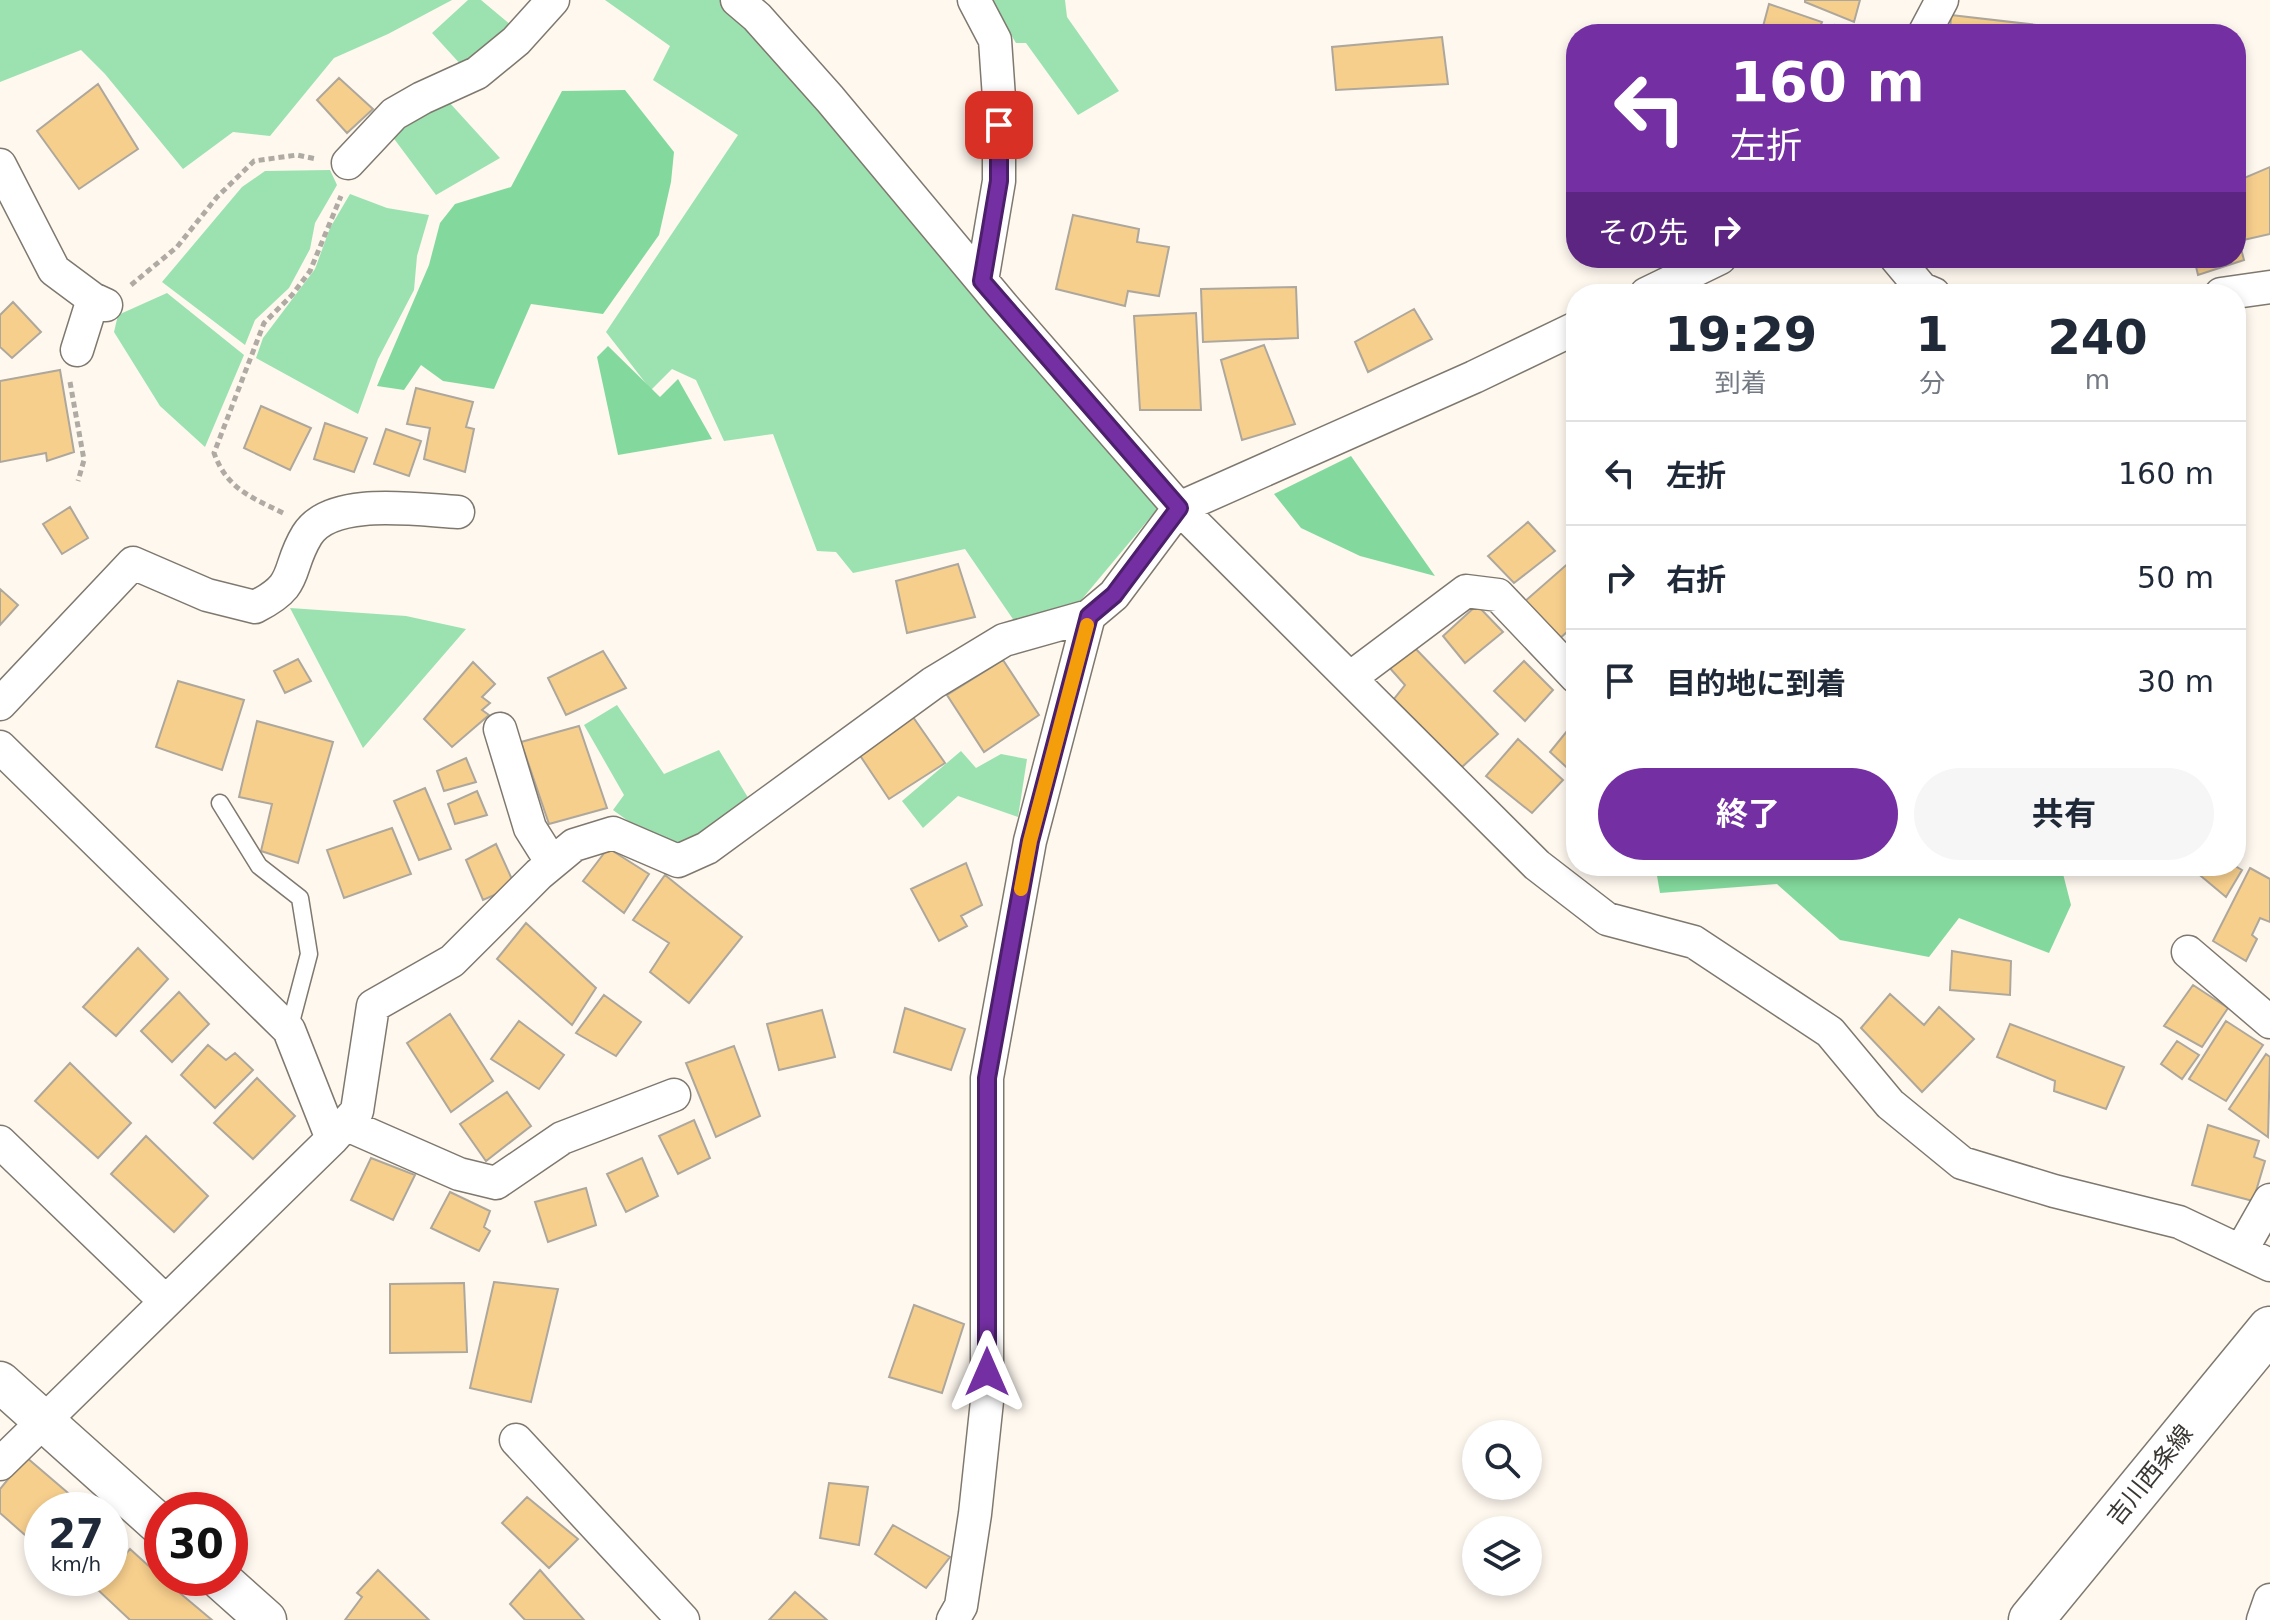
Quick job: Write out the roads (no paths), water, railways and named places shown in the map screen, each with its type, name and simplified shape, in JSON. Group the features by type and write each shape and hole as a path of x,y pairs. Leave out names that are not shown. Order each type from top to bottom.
{"main road":[{"name":"吉川西条線","path":"2031,1620 2270,1329"}],"street":[{"path":"348,163 394,114 477,73 516,41 553,0"},
{"path":"737,0 757,17 830,99 982,281 1179,508 1537,865 1607,919 1694,942 1830,1032 1890,1104 1962,1163 2054,1191 2179,1222 2270,1265"},
{"path":"974,0 995,40 999,98 999,181 982,281"},
{"path":"1929,24 1942,0"},
{"path":"0,165 54,270 99,302 77,350"},
{"path":"1667,284 1699,268"},
{"path":"1904,268 1918,284"},
{"path":"2246,290 2270,287"},
{"path":"0,1464 357,1111 373,1006 452,961 574,845 613,833 678,861 707,848 933,683 1004,640 1089,616 1114,595 1179,508 1566,333"},
{"path":"0,704 133,563 207,595 255,607 276,596 292,575 306,536 319,520 378,509 458,512"},
{"path":"1350,678 1466,591 1498,595 1566,666"},
{"path":"953,1620 961,1606 987,1401 987,1078 1030,841 1089,616"},
{"path":"500,729 530,828 552,863"},
{"path":"0,747 289,1030 338,1131 459,1174 496,1183 562,1138 674,1095"},
{"path":"2188,952 2270,1022"},
{"path":"0,1142 165,1301"},
{"path":"2241,1251 2270,1200"},
{"path":"0,1382 144,1511"},
{"path":"516,1440 683,1620"},
{"path":"239,1596 266,1620"},
{"path":"2263,1620 2270,1600"}],"lane":[{"path":"220,803 259,866 300,898 309,954 289,1030"}]}
